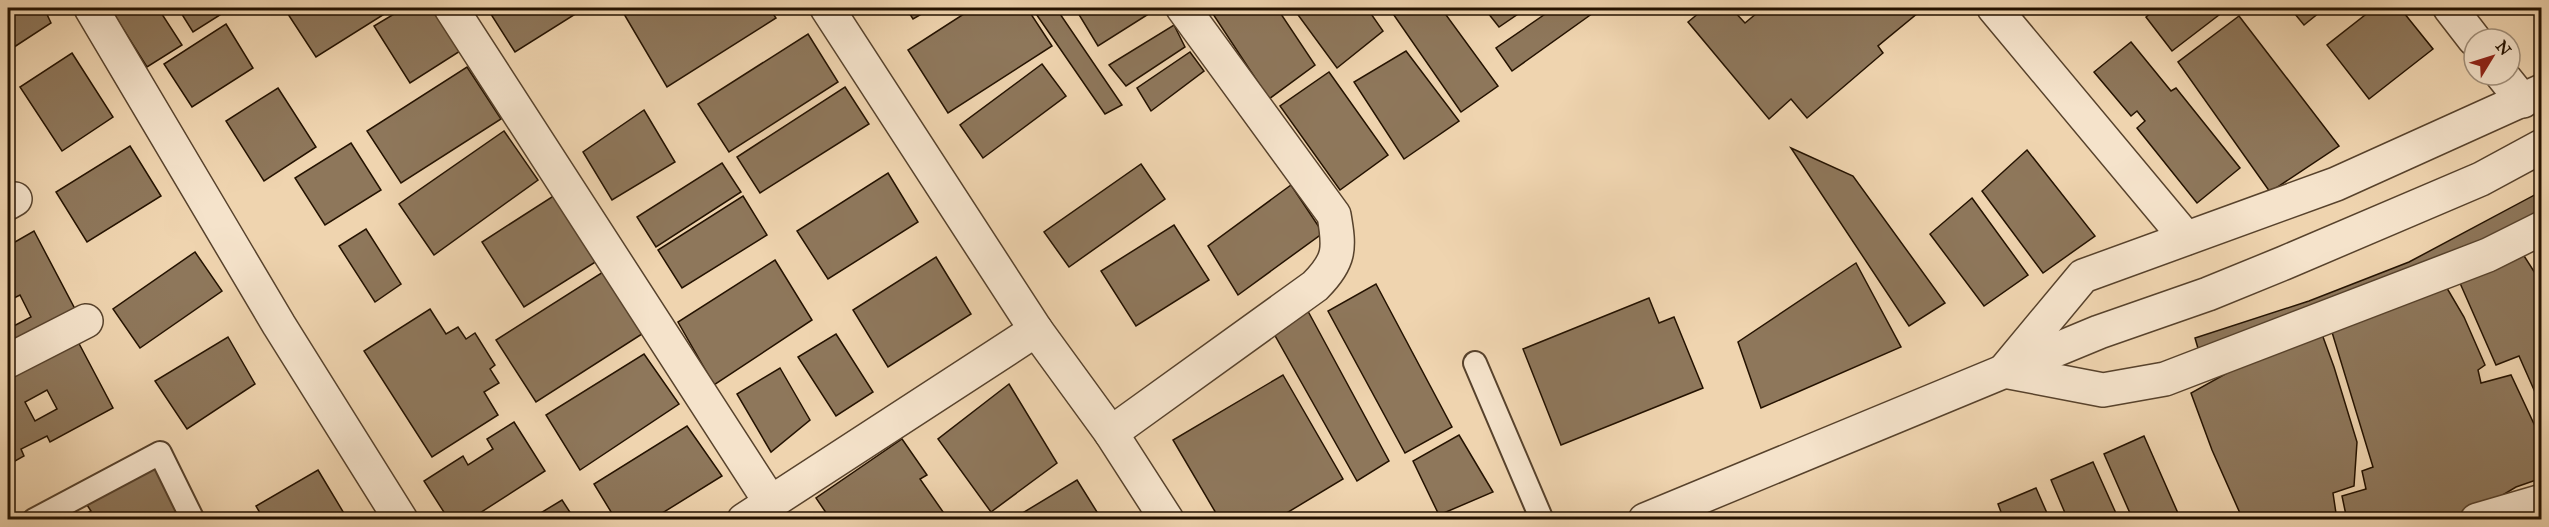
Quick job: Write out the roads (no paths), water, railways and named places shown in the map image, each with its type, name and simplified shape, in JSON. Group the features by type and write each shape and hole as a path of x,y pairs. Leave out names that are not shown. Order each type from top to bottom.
{"street":[{"path":"92,8 279,325 401,519"},
{"path":"451,8 758,511 1036,330"},
{"path":"827,8 1036,330 1111,433 1167,519"},
{"path":"1111,433 1315,286 1331,270 1339,243 1334,215 1183,8"},
{"path":"1994,8 2186,238"},
{"path":"2450,8 2465,27"},
{"path":"2519,87 2532,96"},
{"path":"2004,371 2083,276 2336,184 2532,96"},
{"path":"1645,519 2099,332 2208,294 2481,178 2541,146"},
{"path":"2004,371 2103,390 2165,379 2488,255 2541,228"},
{"path":"8,361 86,321"},
{"path":"2477,519 2541,501"}],"lane":[{"path":"1475,363 1542,519"},
{"path":"34,519 160,453 193,519"}]}
